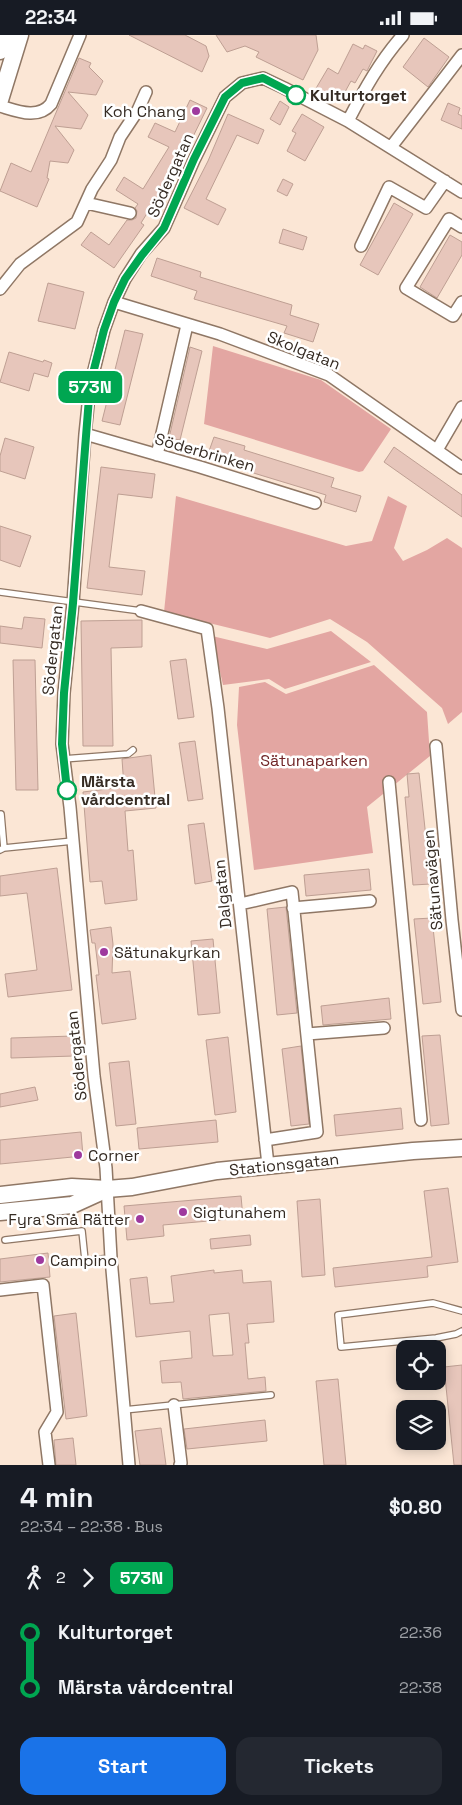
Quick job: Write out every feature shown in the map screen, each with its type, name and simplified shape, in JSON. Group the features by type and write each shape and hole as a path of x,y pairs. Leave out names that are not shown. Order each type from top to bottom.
{"street":[{"path":"0,51 5,35"},
{"path":"0,100 20,35"},
{"path":"0,106 37,114 46,111 51,104 80,35"},
{"path":"348,121 371,77 399,36"},
{"path":"391,147 462,55"},
{"name":"Södergatan","path":"129,1465 111,1259 106,1168 94,1076 73,841 63,759 64,693 73,603 85,434 90,385 104,330 125,279 164,228 194,159 225,97 242,83 263,78 348,121 462,192"},
{"path":"0,289 20,264 77,221 92,189 111,160 120,137 138,110 146,92"},
{"path":"361,246 389,187 426,207 445,181"},
{"path":"86,203 130,213"},
{"path":"462,227 449,219 406,288 453,316 462,302"},
{"name":"Skolgatan","path":"114,302 220,335 330,375 462,468"},
{"path":"157,455 187,325"},
{"path":"437,450 462,407"},
{"name":"Söderbrinken","path":"85,434 315,503"},
{"name":"Dalgatan","path":"141,611 207,629 218,708 268,1165"},
{"name":"Sätunavägen","path":"436,746 457,922 462,1010"},
{"path":"389,782 421,1120"},
{"path":"240,904 292,892 317,1132 265,1140"},
{"path":"293,908 370,901"},
{"path":"307,1034 384,1029"},
{"name":"Stationsgatan","path":"0,1195 72,1187 107,1189 132,1187 217,1171 462,1147"},
{"name":"Stationsgatan","path":"0,1212 72,1205 107,1189"},
{"path":"0,1290 43,1285 58,1412 45,1432 49,1465"},
{"path":"174,1405 180,1465"}],"lane":[{"path":"0,592 141,611"},
{"path":"63,759 128,754 133,750"},
{"path":"0,814 2,849 73,841"},
{"path":"4,1241 82,1231 85,1260"},
{"path":"61,1263 111,1259"},
{"path":"462,1311 433,1303 338,1315 341,1347 436,1338 462,1331"},
{"path":"123,1410 271,1395"}],"green space":[{"path":"213,346 321,380 391,429 363,471 359,472 204,424"},
{"path":"176,496 346,546 372,541 388,496 407,506 394,548 403,561 447,538 462,548 462,712 448,724 442,708 367,642 330,619 270,638 164,612"},
{"path":"331,631 371,662 285,689 269,679 223,685 212,636 267,649"},
{"name":"Sätunaparken","path":"374,665 427,712 430,756 367,807 373,853 254,870 237,725 239,687 265,682 286,694"}],"building":[{"path":"129,35 185,35 206,46 209,56 202,72"},
{"path":"216,35 316,35 318,50 303,80 256,57 259,52 245,46 227,52"},
{"path":"424,38 449,57 428,87 403,67"},
{"path":"353,44 363,49 365,45 377,51 367,71 363,69 355,83 351,81 340,101 334,101 315,90 328,68 338,74"},
{"path":"79,58 91,63 89,67 103,81 96,95 68,92 88,115 81,129 55,126 74,150 68,163 50,161 47,178 49,179 37,207 0,191 11,163 31,172"},
{"path":"190,100 207,108 186,151 141,223 144,225 114,268 81,245 91,232 109,245 127,220 136,218 137,211 135,208 138,204 116,190 124,177 143,189 169,147 148,137 155,123 175,132"},
{"path":"280,101 289,107 280,125 270,119"},
{"path":"448,103 460,108 458,114 462,116 462,129 441,120"},
{"path":"228,114 264,130 258,144 237,135 206,199 226,209 218,225 184,208 208,161"},
{"path":"302,114 324,127 305,161 287,151 296,133 292,131"},
{"path":"283,179 293,184 287,196 277,191"},
{"path":"394,203 413,214 378,275 360,265"},
{"path":"283,229 307,237 303,250 279,243"},
{"path":"450,235 462,242 462,255 437,298 420,287"},
{"path":"157,258 201,272 200,277 292,305 290,315 319,324 313,342 284,333 287,326 194,299 197,291 151,276"},
{"path":"48,283 84,292 75,329 38,321"},
{"path":"125,330 143,334 120,425 102,421"},
{"path":"190,347 202,351 180,440 169,438"},
{"path":"9,352 52,363 48,377 34,373 29,391 0,382"},
{"path":"214,437 245,446 244,450 334,478 331,487 361,496 356,512 324,502 326,495 237,468 239,463 208,454"},
{"path":"5,438 34,447 25,479 0,471 0,456"},
{"path":"394,447 462,495 462,517 384,462"},
{"path":"101,467 155,474 152,498 118,494 109,567 145,571 142,595 87,588"},
{"path":"0,526 31,536 20,567 0,560"},
{"path":"24,617 45,619 42,648 0,643 0,626 22,629"},
{"path":"142,620 142,647 111,648 113,746 83,746 81,621"},
{"path":"186,659 194,717 178,719 170,661"},
{"path":"13,660 35,660 38,790 16,790"},
{"path":"195,741 203,799 188,801 179,743"},
{"path":"151,755 156,808 125,811 128,851 133,850 137,900 105,904 102,881 90,882 83,792 124,787 122,759"},
{"path":"419,773 431,884 413,885 405,797 409,797 407,774"},
{"path":"204,823 212,881 195,884 188,825"},
{"path":"57,868 72,990 8,997 5,974 37,970 27,893 0,896 0,876"},
{"path":"369,869 371,890 306,896 304,875"},
{"path":"286,907 297,1013 277,1015 267,909"},
{"path":"432,918 441,1002 423,1004 414,919"},
{"path":"111,927 113,944 112,973 130,971 136,1019 102,1024 96,975 99,975 95,943 92,943 90,930"},
{"path":"213,939 220,1013 198,1015 191,941"},
{"path":"389,998 391,1019 323,1025 321,1006"},
{"path":"440,1035 449,1124 431,1126 422,1036"},
{"path":"73,1036 74,1056 11,1058 11,1038"},
{"path":"228,1037 236,1112 215,1115 206,1040"},
{"path":"301,1046 309,1124 291,1126 282,1049"},
{"path":"129,1061 136,1124 116,1126 109,1063"},
{"path":"35,1087 38,1100 0,1107 0,1094"},
{"path":"401,1108 403,1129 336,1136 334,1115"},
{"path":"216,1120 218,1142 139,1149 137,1128"},
{"path":"81,1132 83,1156 0,1164 0,1140"},
{"path":"448,1188 458,1262 427,1266 428,1277 335,1287 333,1268 432,1257 424,1191"},
{"name":"Sigtunahem","path":"241,1196 243,1218 163,1225 164,1236 127,1240 124,1206"},
{"path":"320,1199 325,1275 302,1277 297,1201"},
{"path":"250,1235 251,1245 211,1249 210,1239"},
{"path":"48,1253 50,1277 0,1282 0,1259"},
{"path":"214,1270 214,1273 242,1270 243,1283 271,1281 274,1322 247,1324 249,1343 245,1343 248,1379 265,1377 266,1391 183,1399 181,1382 162,1383 160,1361 192,1358 190,1331 136,1337 130,1279 147,1277 150,1304 174,1302 171,1276","holes":["229,1313 233,1355 213,1356 209,1315"]},
{"path":"76,1313 87,1416 66,1419 54,1316"},
{"path":"462,1365 462,1465 454,1465 446,1387 446,1367"},
{"path":"338,1379 346,1465 324,1465 316,1381"},
{"path":"265,1420 267,1441 187,1449 184,1429"},
{"path":"161,1428 166,1465 140,1465 135,1431"},
{"path":"73,1438 76,1465 56,1465 54,1440"}],"bus line":[{"name":"573N","path":"67,790 62,744 64,693 90,385 104,330 125,279 164,228 194,159 225,97 242,83 263,78 296,95"}],"place":[{"name":"Kulturtorget","path":"296,95"},
{"name":"Koh Chang","path":"196,111"},
{"name":"Märsta vårdcentral","path":"67,790"},
{"name":"Sätunakyrkan","path":"104,952"},
{"name":"Corner","path":"78,1155"},
{"name":"Sigtunahem","path":"183,1212"},
{"name":"Fyra Små Rätter","path":"140,1219"},
{"name":"Campino","path":"40,1260"}]}
